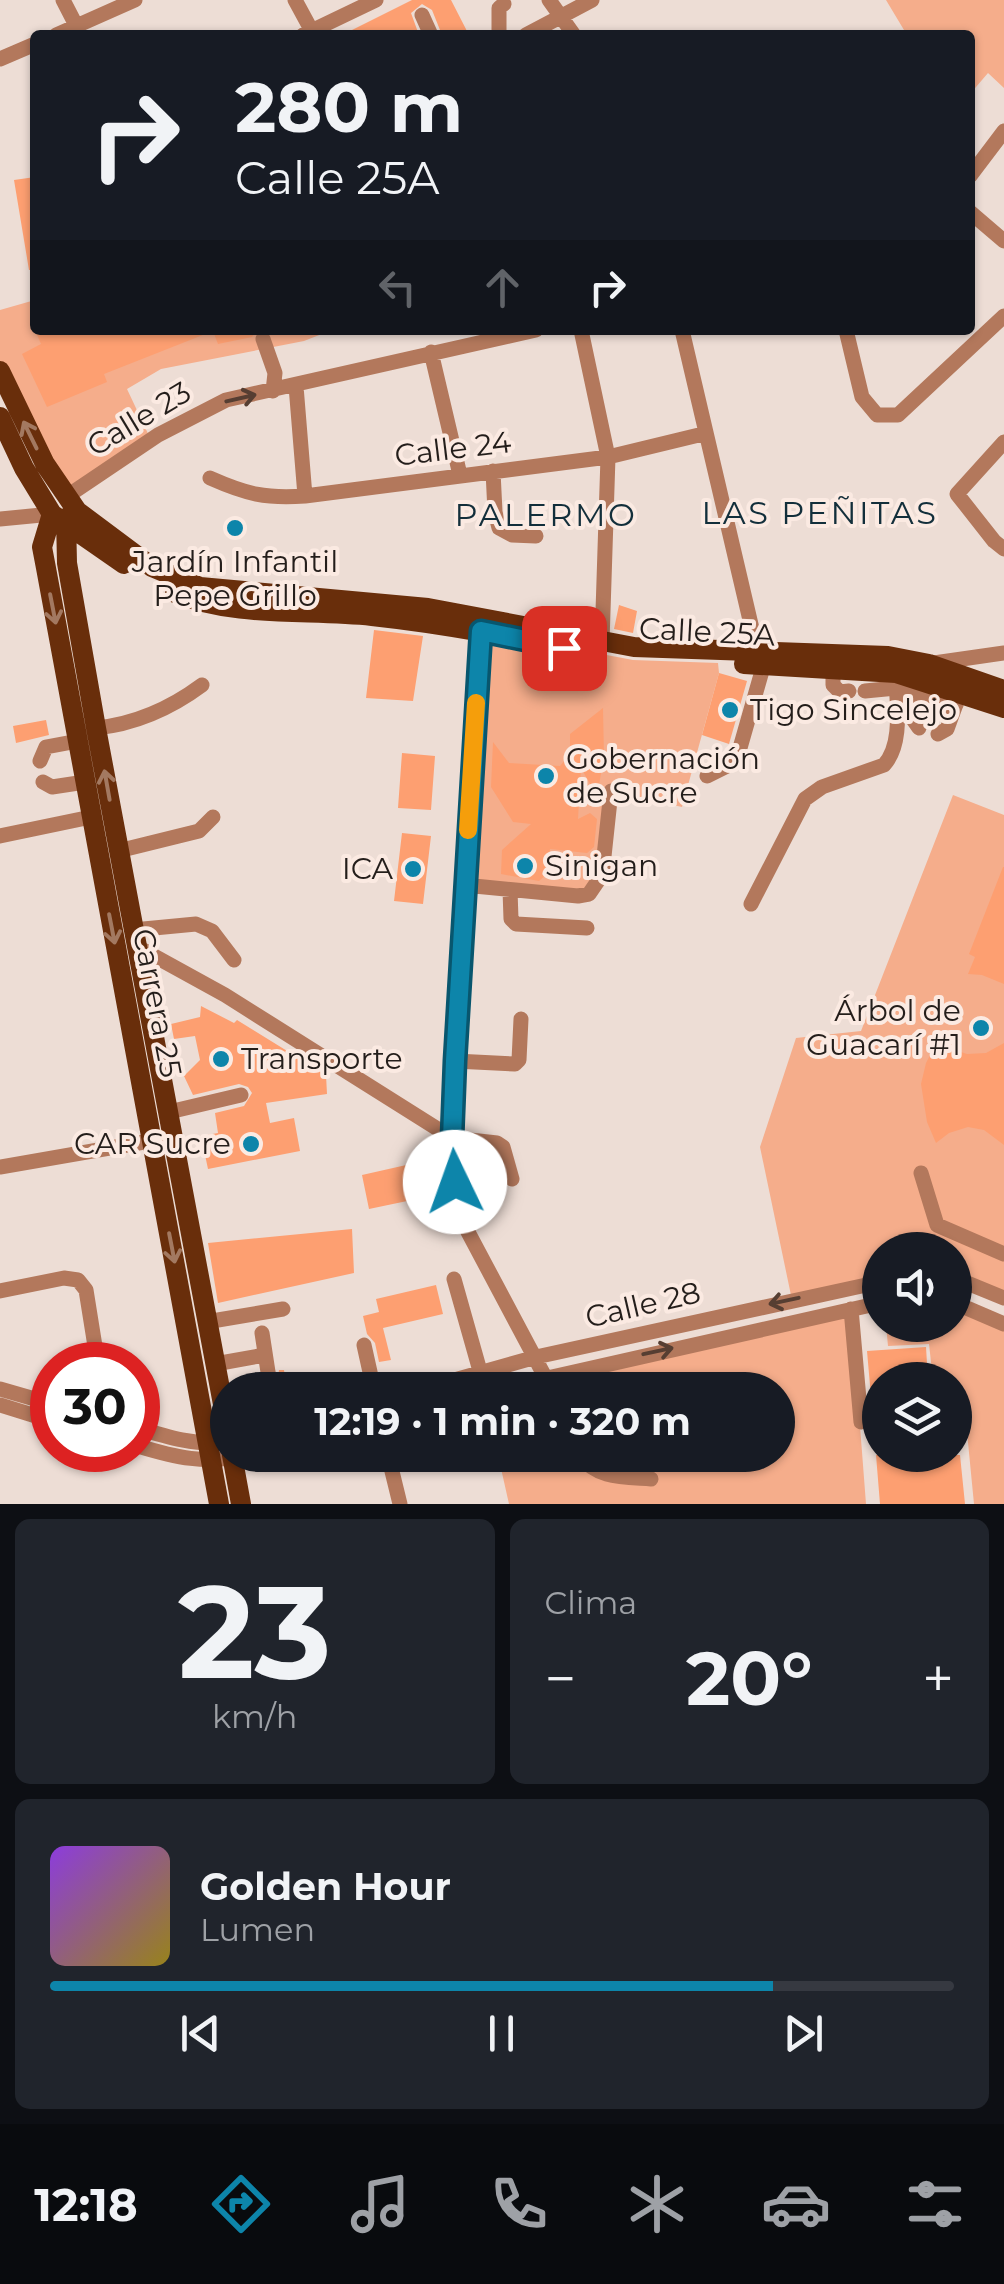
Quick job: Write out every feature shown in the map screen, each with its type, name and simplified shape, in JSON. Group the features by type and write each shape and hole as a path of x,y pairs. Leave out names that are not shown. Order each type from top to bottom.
{"main road":[{"name":"Carrera 25","path":"0,370 62,513 67,564 96,728 168,1112 162,1139 217,1372"},
{"name":"Carrera 25","path":"0,417 24,468 62,513"},
{"name":"Carrera 25","path":"62,513 42,546 92,817 210,1374"},
{"name":"Calle 25A","path":"62,513 90,523 152,567 200,588 428,608 562,631 602,642 760,657 910,679"},
{"name":"Calle 25A","path":"62,513 150,580 200,602 372,616 481,631 633,660 862,654 958,699 1004,708"},
{"path":"481,631 481,626 487,624 579,638"},
{"path":"910,679 1004,690"},
{"name":"Carrera 25","path":"220,1504 224,1472"},
{"name":"Carrera 25","path":"232,1472 241,1504"}],"street":[{"path":"63,0 78,30"},
{"path":"80,30 135,0"},
{"path":"295,0 308,30"},
{"path":"318,30 376,0"},
{"path":"549,0 570,30"},
{"path":"535,30 592,0"},
{"path":"499,30 499,8 504,4"},
{"path":"422,15 429,30"},
{"path":"0,59 30,46"},
{"path":"975,169 1004,131"},
{"path":"975,216 1004,241"},
{"path":"847,335 862,397 878,414 898,416 975,335 1004,316"},
{"name":"Calle 23","path":"62,513 190,416 226,400 512,335"},
{"path":"582,335 608,457 602,642"},
{"path":"683,335 760,657 738,755 731,764 707,776"},
{"path":"263,339 275,373 273,391"},
{"path":"431,352 460,475"},
{"path":"296,386 305,496"},
{"name":"Calle 24","path":"210,478 269,498 305,496 608,457 704,434"},
{"path":"1004,442 957,494 1004,548"},
{"path":"493,471 499,528 512,535 536,536"},
{"path":"0,519 62,513"},
{"path":"481,631 455,1061 455,1182 468,1232 544,1372"},
{"path":"833,668 833,685 840,692 857,691 1004,652"},
{"path":"910,679 912,718 919,728"},
{"path":"751,904 806,798 822,787 884,765 891,758 910,679"},
{"path":"96,728 171,707 202,685"},
{"path":"938,734 947,729 958,699"},
{"path":"40,761 46,748 78,741"},
{"path":"43,782 52,787 85,782"},
{"path":"464,886 589,894 602,876 611,791"},
{"path":"0,836 92,817"},
{"path":"118,850 199,830 213,817"},
{"path":"510,890 511,919 516,924 587,928"},
{"path":"134,938 196,924 212,931 234,960"},
{"path":"134,938 452,1138 503,1147 512,1178"},
{"path":"455,1061 515,1064 519,1060 520,1019"},
{"path":"168,1112 241,1096"},
{"path":"0,1167 162,1139"},
{"path":"921,1173 938,1225 1004,1254"},
{"path":"0,1291 64,1278 78,1280 86,1290 94,1342"},
{"path":"454,1279 480,1370"},
{"path":"972,1285 1004,1298"},
{"name":"Calle 28","path":"474,1372 862,1286"},
{"name":"Calle 28","path":"594,1372 862,1307"},
{"path":"206,1322 260,1322 284,1309"},
{"path":"851,1309 861,1422"},
{"path":"972,1310 1004,1324"},
{"path":"260,1322 268,1372"},
{"path":"364,1345 370,1372"},
{"path":"215,1364 266,1354"},
{"path":"0,1389 30,1398"},
{"path":"0,1405 30,1414"},
{"path":"160,1434 210,1448"},
{"path":"160,1452 185,1459 210,1455"},
{"path":"392,1472 400,1504"},
{"path":"599,1472 651,1478"}],"shaded area":[{"path":"886,0 1004,0 1004,88 988,73 975,88 975,30 904,30"},
{"path":"30,301 30,335 319,335 161,369 127,389 151,440 66,497 0,371 0,310"},
{"path":"481,631 633,660 718,663 719,673 682,807 611,791 605,862 589,894 464,885"},
{"path":"953,795 1004,815 1004,1298 972,1285 972,1232 862,1232 862,1286 792,1300 760,1147 796,1038 861,1031"},
{"path":"851,1309 866,1504 509,1504 502,1472 795,1472 795,1372 574,1372"},
{"path":"972,1310 1004,1324 1004,1504 974,1504 972,1362 931,1362 929,1344 888,1346 888,1342 972,1342"}],"building":[{"path":"412,0 451,0 466,30 440,30 432,10 422,4 411,13 417,30 352,30"},
{"path":"30,178 30,270 29,270 14,180"},
{"path":"37,335 203,335 104,374 107,382 47,407 22,354 41,344"},
{"path":"215,335 253,335 252,337 218,344"},
{"path":"619,605 637,611 633,633 614,629"},
{"path":"374,630 423,636 413,701 366,698"},
{"name":"Tigo Sincelejo","path":"719,673 747,681 729,744 702,735"},
{"name":"Gobernación de Sucre","path":"603,708 604,757 597,796 581,768 578,819 590,813 597,819 594,847 587,853 550,849 547,874 539,881 501,874 502,850 531,824 513,822 491,787 493,742 509,763 560,766 570,754 570,734"},
{"path":"46,720 49,735 16,743 13,726"},
{"name":"ICA","path":"402,753 435,756 431,810 398,808"},
{"name":"ICA","path":"402,833 431,836 423,904 394,901"},
{"path":"1003,867 1004,984 968,974 975,957 969,954"},
{"path":"201,1006 234,1023 237,1020 326,1075 327,1094 266,1103 270,1123 294,1118 300,1151 208,1169 201,1136 218,1133 215,1113 244,1106 252,1093 239,1084 193,1095 184,1076 200,1060 195,1036 174,1039 171,1024 200,1017"},
{"path":"941,1034 952,1049 967,1054 986,1053 1004,1043 1004,1145 984,1130 968,1127 949,1133 936,1143 927,1122 921,1084 926,1063"},
{"path":"424,1161 431,1196 369,1209 362,1175"},
{"path":"352,1229 354,1273 218,1303 208,1243"},
{"path":"436,1285 443,1314 383,1328 391,1360 379,1362 363,1316 379,1312 376,1299"},
{"path":"926,1347 927,1362 868,1362 867,1351"},
{"path":"877,1472 962,1472 965,1504 880,1504"}],"slow traffic":[{"path":"468,830 476,703"}],"place":[{"name":"Jardín Infantil Pepe Grillo","path":"235,528"},
{"name":"Tigo Sincelejo","path":"730,710"},
{"name":"Gobernación de Sucre","path":"546,776"},
{"name":"Sinigan","path":"525,866"},
{"name":"ICA","path":"413,869"},
{"name":"Árbol de Guacarí #1","path":"981,1028"},
{"name":"Transporte","path":"221,1059"},
{"name":"CAR Sucre","path":"251,1144"}],"district":[{"name":"LAS PEÑITAS","path":"820,513"},
{"name":"PALERMO","path":"546,515"}],"route":[{"path":"455,1182 455,1061 481,631 564,648"}]}
